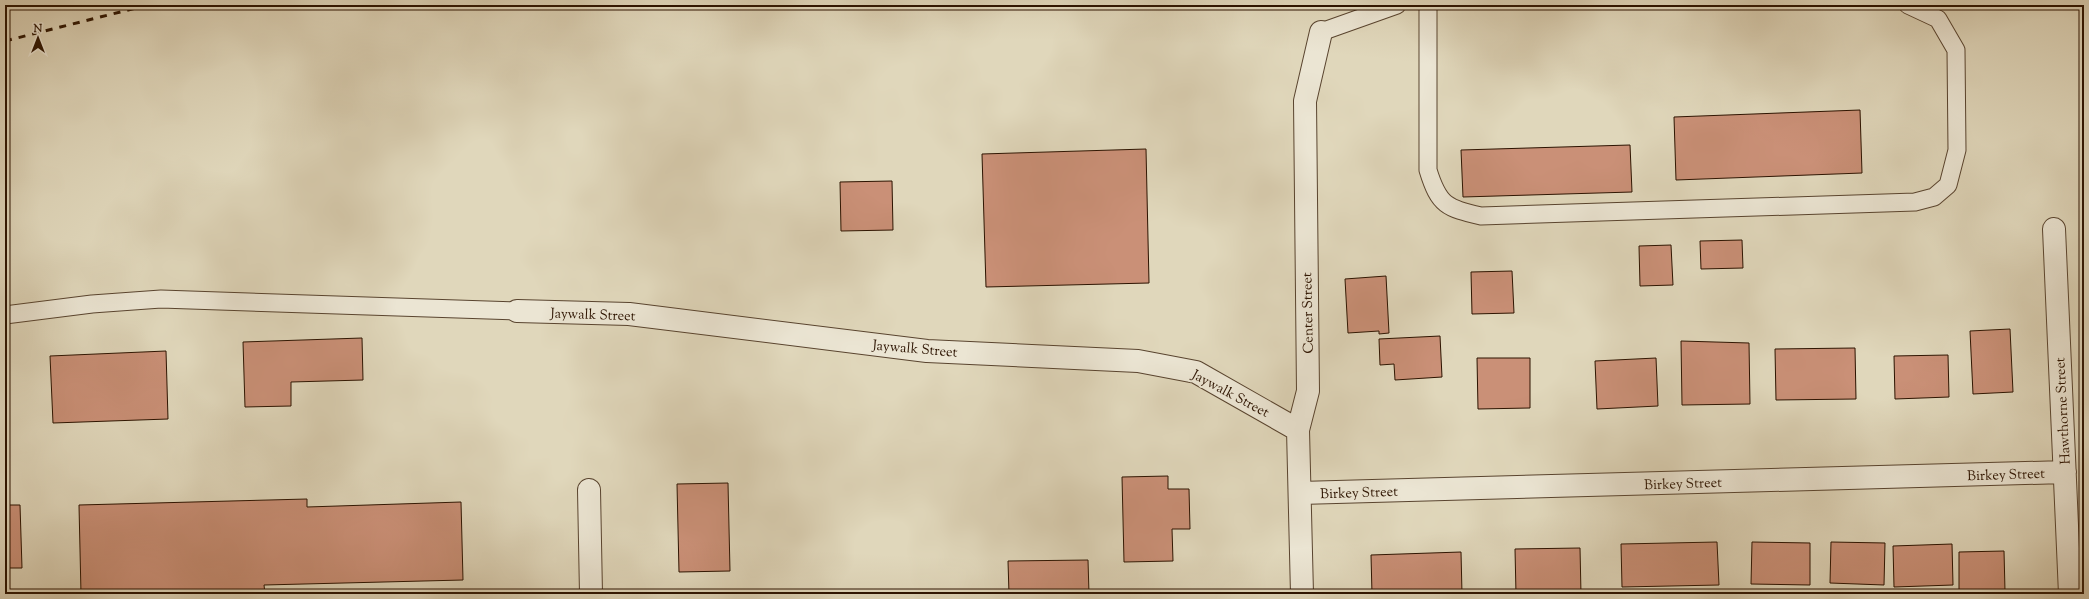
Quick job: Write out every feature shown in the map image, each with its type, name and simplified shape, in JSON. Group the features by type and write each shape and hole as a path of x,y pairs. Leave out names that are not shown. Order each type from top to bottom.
{"street":[{"name":"Center Street","path":"1302,594 1298,430 1308,391 1305,101 1321,32"},
{"name":"Hawthorne Street","path":"2054,229 2070,594"},
{"name":"Jaywalk Street","path":"517,311 629,314 927,351 1138,361 1196,372 1298,430"},
{"name":"Birkey Street","path":"1300,493 2065,472"},
{"path":"589,490 591,594"}],"lane":[{"path":"1321,32 1397,5"},
{"path":"1428,5 1428,170 1434,190 1451,208 1482,216 1915,202 1934,197 1948,185 1957,150 1956,50 1938,19 1908,5"},
{"path":"5,315 92,304 161,299 517,311"}],"building":[{"path":"1860,110 1862,173 1676,180 1674,117"},
{"path":"1630,145 1632,192 1463,197 1461,150"},
{"path":"1146,149 1149,283 986,287 982,154"},
{"path":"892,181 893,230 841,231 840,182"},
{"path":"1742,240 1743,268 1701,269 1700,241"},
{"path":"1671,245 1673,285 1640,286 1639,246"},
{"path":"1512,271 1514,313 1472,314 1471,272"},
{"path":"1386,276 1389,333 1379,334 1379,331 1348,333 1345,279"},
{"path":"2010,329 2013,392 1973,394 1970,331"},
{"path":"1440,336 1442,377 1395,380 1394,364 1380,365 1379,339"},
{"path":"362,338 363,380 291,382 291,406 245,407 243,342"},
{"path":"1681,341 1749,343 1750,404 1682,405"},
{"path":"1855,348 1856,399 1776,400 1775,349"},
{"path":"166,351 168,419 53,423 50,356"},
{"path":"1948,355 1949,397 1895,399 1894,356"},
{"path":"1477,358 1530,358 1530,408 1478,409"},
{"path":"1656,358 1658,406 1597,409 1595,361"},
{"path":"1168,476 1168,489 1189,489 1190,529 1172,529 1173,561 1124,562 1122,477"},
{"path":"728,483 730,571 679,572 677,484"},
{"path":"307,499 307,507 461,502 463,580 264,585 265,594 81,594 79,505"},
{"path":"5,505 20,505 22,568 5,568"},
{"path":"1717,542 1719,585 1622,587 1621,544"},
{"path":"1752,542 1810,543 1810,585 1751,584"},
{"path":"1831,542 1885,543 1884,585 1830,583"},
{"path":"1952,544 1953,585 1894,587 1893,546"},
{"path":"1580,548 1581,594 1516,594 1515,549"},
{"path":"2004,551 2005,591 1959,592 1959,552"},
{"path":"1461,552 1462,594 1372,594 1371,555"},
{"path":"1088,560 1089,594 1009,594 1008,561"}],"railway":[{"path":"5,41 148,5"}]}
